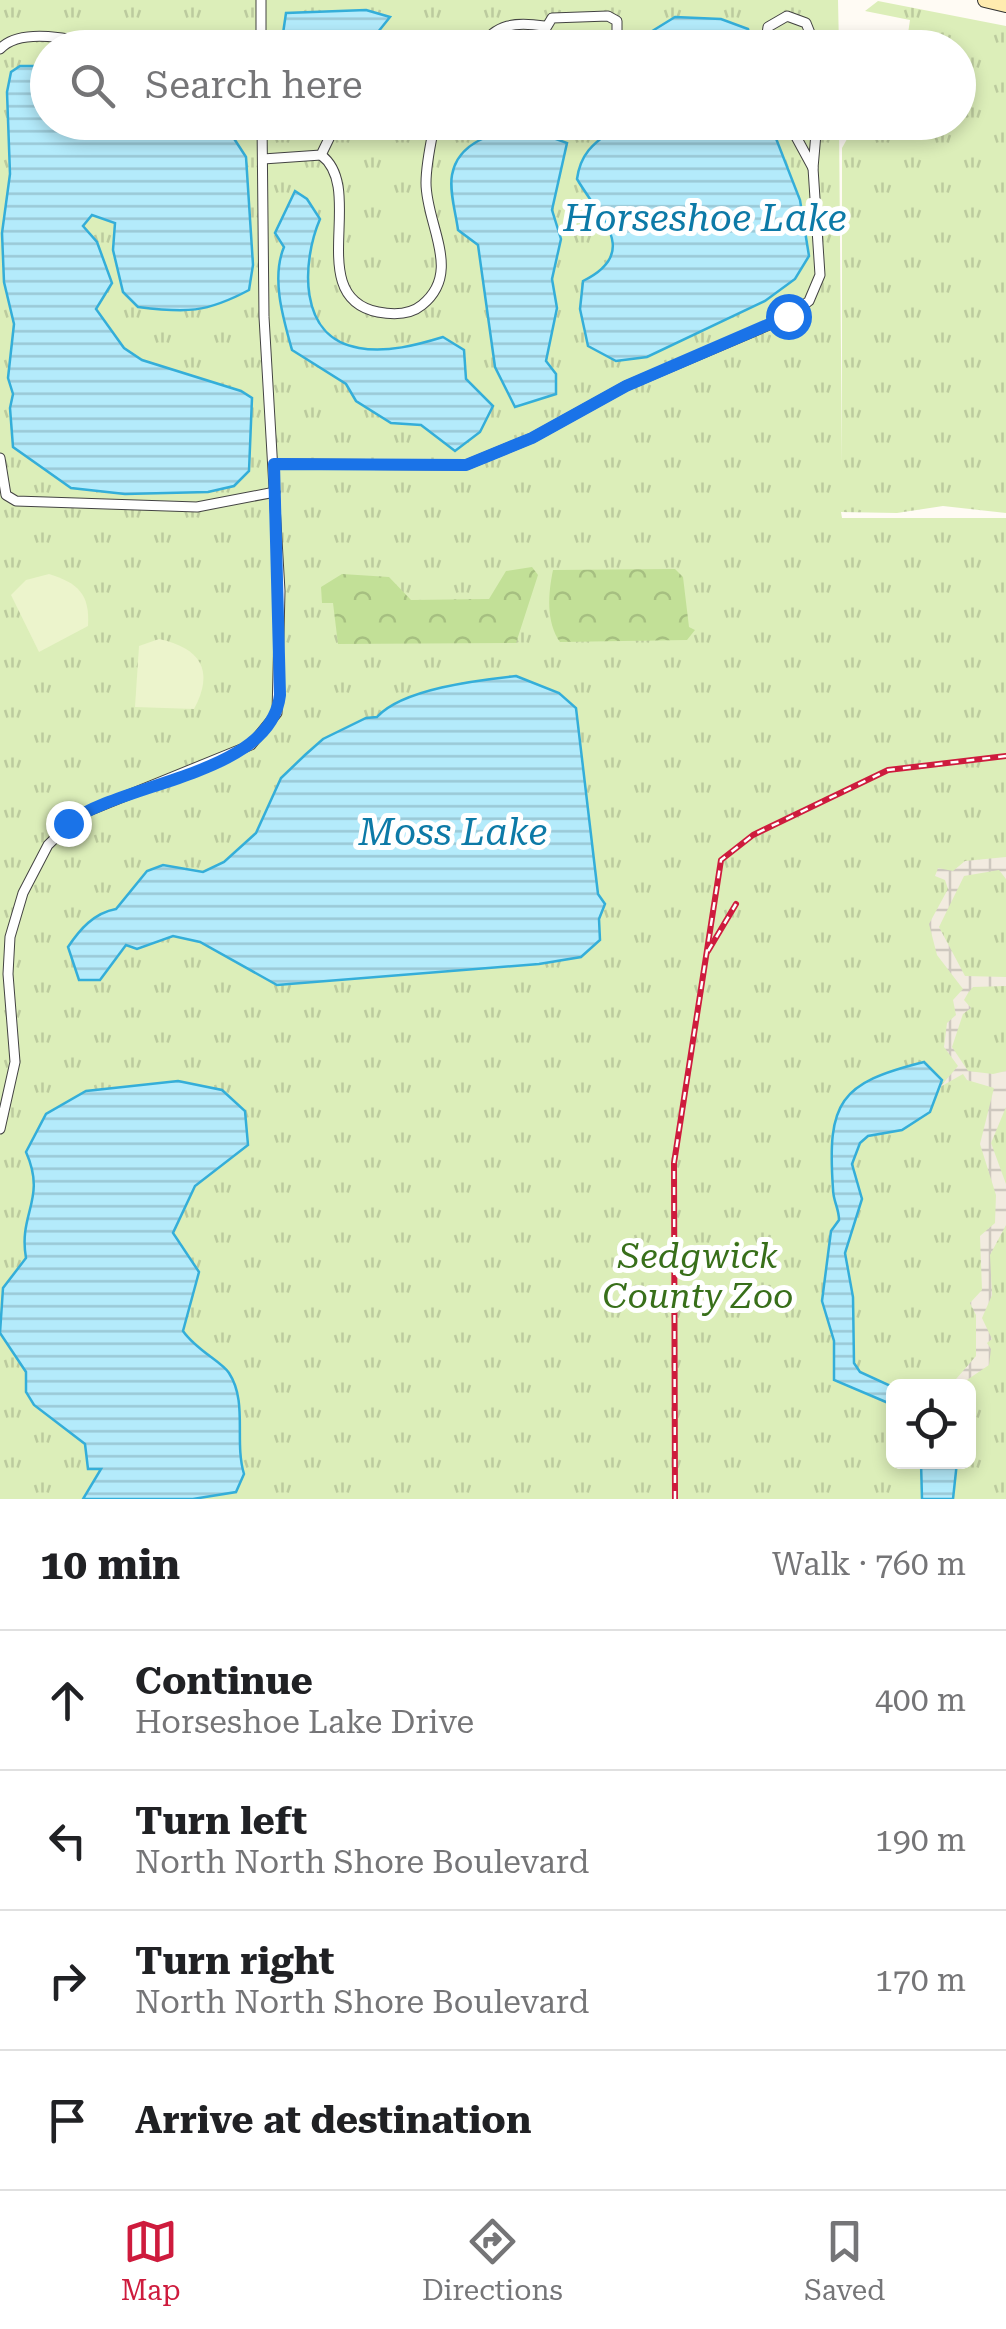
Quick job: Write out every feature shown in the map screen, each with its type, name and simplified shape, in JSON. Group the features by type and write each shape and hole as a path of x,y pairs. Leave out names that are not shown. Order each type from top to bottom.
{"main road":[{"path":"985,0 1006,5"}],"street":[{"path":"261,0 262,30"},
{"path":"767,30 787,16 806,22 809,30"},
{"path":"492,30 544,26 552,18 614,17 615,30"},
{"path":"544,26 545,30"},
{"path":"0,50 17,38 30,38"},
{"path":"0,1128 15,1062 10,937 38,859 79,815 243,750 265,733 276,713 280,591 264,317 262,140"},
{"path":"321,154 328,140"},
{"path":"321,154 339,178 338,234 346,290 367,309 406,314 428,300 441,280 442,257 426,184 432,140"},
{"path":"798,140 814,168"},
{"path":"274,464 466,465 532,438 626,386 788,316 809,301 820,275 814,168 816,140"},
{"path":"262,159 321,154"},
{"path":"0,458 6,495 36,503 197,507 275,492"}],"green space":[{"name":"Sedgwick County Zoo","path":"0,0 838,0 839,30 30,30 30,140 839,140 842,467 842,148 846,140 976,140 976,30 909,30 910,20 865,11 878,1 1006,26 1006,513 943,506 897,513 841,512 842,518 1006,518 1006,1499 0,1499"},
{"path":"532,567 538,575 516,643 338,644 333,603 322,603 321,587 342,574 389,577 411,600 489,599 506,571"},
{"path":"675,569 683,577 689,627 695,630 687,640 560,642 549,608 553,570"},
{"path":"49,574 80,591 87,606 88,626 39,652 11,595 26,580"},
{"path":"159,639 185,648 200,663 203,683 194,709 135,707 139,646"}],"shaded area":[{"path":"1006,857 1006,879 999,870 964,876 939,927 965,976 1006,977 1006,986 973,987 968,993 964,1000 971,1008 963,1014 952,1047 968,1071 1006,1071 1006,1107 991,1143 1006,1184 1006,1225 990,1255 992,1295 982,1318 992,1339 987,1343 991,1349 989,1365 968,1379 956,1379 976,1356 976,1315 970,1303 982,1290 980,1236 995,1223 996,1195 980,1144 994,1088 967,1080 963,1074 940,1087 958,1066 944,1047 947,1023 956,1015 953,1000 963,989 937,955 929,924 948,889 945,880 935,876 938,868 953,871 965,861"}],"water":[{"path":"366,10 390,17 380,30 284,30 286,13"},
{"path":"675,17 721,19 748,30 654,30"},
{"path":"20,66 30,66 30,140 235,140 246,157 253,265 249,290 220,303 195,309 138,307 123,292 113,250 115,223 92,215 83,226 97,242 112,283 96,309 124,348 142,360 241,391 252,398 249,471 234,486 208,492 125,494 71,488 13,447 13,394 8,378 14,324 4,282 2,233 10,174 7,92 11,72"},
{"name":"Horseshoe Lake","path":"480,140 567,143 552,210 561,239 552,279 557,308 546,361 556,374 556,394 515,407 495,367 478,245 458,230 451,181 456,163"},
{"name":"Horseshoe Lake","path":"777,140 800,200 809,256 795,279 765,301 647,357 616,361 588,346 580,309 583,281 601,270 613,246 604,220 577,179 582,160 598,141"},
{"path":"295,191 307,199 320,219 308,276 315,314 324,330 359,348 391,349 443,337 464,350 466,379 493,406 480,432 455,451 421,425 391,423 356,401 346,384 292,350 278,285 284,247 275,233"},
{"name":"Moss Lake","path":"516,676 559,693 576,708 598,894 605,904 599,919 600,940 581,957 539,964 277,985 200,942 173,936 137,949 126,945 100,980 79,980 68,947 83,928 94,918 116,909 147,871 163,865 203,872 224,862 256,833 281,778 323,739 422,693"},
{"path":"924,1062 942,1080 930,1112 902,1130 868,1136 860,1143 852,1164 862,1199 845,1253 853,1297 854,1363 860,1372 886,1384 886,1402 834,1380 834,1341 822,1301 831,1231 839,1220 832,1159 837,1116 856,1088"},
{"path":"178,1081 222,1090 245,1111 248,1145 195,1186 173,1233 199,1272 183,1331 226,1369 235,1384 244,1474 236,1492 193,1499 83,1499 101,1469 88,1469 85,1444 34,1405 26,1392 26,1372 0,1333 3,1288 26,1258 26,1229 34,1182 26,1152 46,1114 86,1091"},
{"path":"921,1469 956,1469 953,1499 922,1499"}],"railway":[{"path":"675,1499 674,1163 721,860 753,835 888,770 1006,756"},
{"path":"708,951 736,904"}],"route":[{"path":"68,823 79,815 243,750 271,725 280,695 274,464 445,468 466,465 532,438 626,386 788,316"}]}
